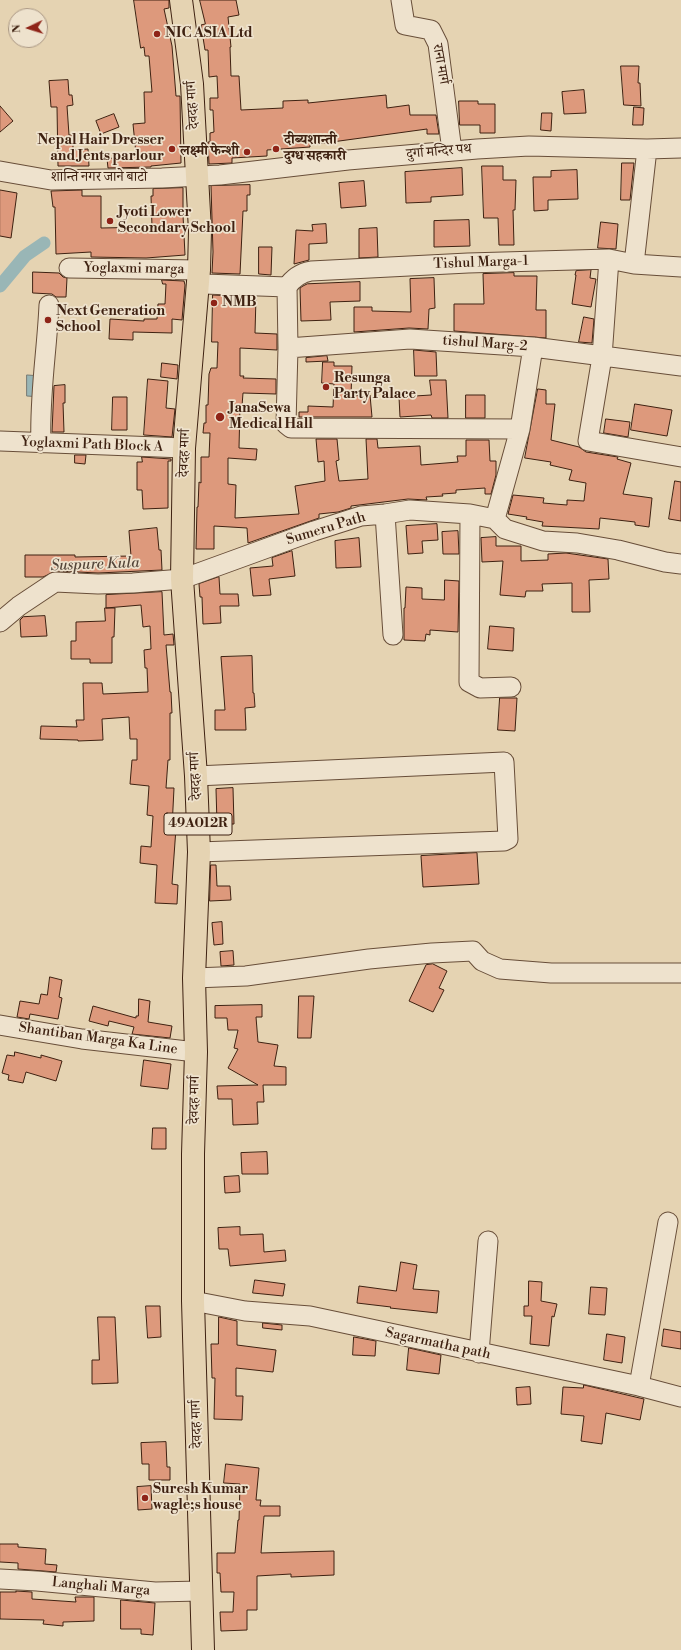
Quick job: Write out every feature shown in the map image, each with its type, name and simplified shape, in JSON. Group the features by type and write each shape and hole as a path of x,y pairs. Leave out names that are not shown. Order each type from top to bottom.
{"main road":[{"name":"देवदह मार्ग","path":"181,0 192,84 200,231 199,276 184,448 182,579 196,776 199,852 194,978 196,1052 193,1162 193,1301 203,1650"}],"street":[{"name":"राना मार्ग","path":"401,0 405,25 431,30 438,44 452,151"},
{"name":"दुर्गा मन्दिर पथ","path":"198,176 452,151 528,146 647,149 681,148"},
{"path":"634,264 647,149"},
{"name":"शान्ति नगर जाने बाटो","path":"0,171 51,180 198,176"},
{"path":"609,259 602,356 588,441 681,457"},
{"name":"Tishul Marga-1","path":"287,287 303,272 311,271 609,259 634,264 681,267"},
{"name":"Yoglaxmi marga","path":"69,268 199,276 204,284 287,287"},
{"path":"287,287 288,348 286,424 291,428 520,429"},
{"path":"41,443 41,391 50,305"},
{"name":"tishul Marg-2","path":"288,348 410,340 533,348 681,366"},
{"path":"495,519 520,429 533,348"},
{"name":"Yoglaxmi Path Block A","path":"0,441 184,448"},
{"name":"Sumeru Path","path":"0,622 38,592 55,582 105,584 182,579 314,531 361,516 410,510 470,514 495,519 505,529 543,541 577,543 618,550 665,562 681,564"},
{"path":"385,514 393,635"},
{"path":"470,514 469,682 480,688 511,687"},
{"path":"196,776 504,762 508,839 504,841 199,852"},
{"path":"194,978 246,976 369,959 473,951 482,960 500,969 558,973 681,973"},
{"name":"Shantiban Marga Ka Line","path":"0,1025 82,1039 196,1052"},
{"path":"639,1386 668,1222"},
{"path":"479,1353 488,1241"},
{"name":"Sagarmatha path","path":"193,1301 245,1311 310,1316 639,1386 681,1397"},
{"name":"Langhali Marga","path":"0,1580 37,1581 155,1592 201,1592"}],"water":[{"path":"27,375 42,376 41,397 27,396"}],"building":[{"path":"134,0 169,0 169,8 164,9 172,46 176,96 180,96 181,163 151,167 108,168 107,159 136,154 133,124 145,123 144,92 152,92 149,56 145,56 144,47 141,48"},
{"path":"200,0 236,0 239,15 228,17 231,47 231,76 239,76 241,110 283,108 283,101 308,100 308,103 386,95 387,108 409,105 410,115 436,115 439,134 427,134 427,129 310,145 310,147 267,150 267,156 232,158 232,163 209,164 208,142 210,142 210,133 214,132 213,110 210,110 210,98 218,98 217,76 209,77 208,50 205,50 201,25 205,24"},
{"path":"621,66 639,66 638,83 640,83 641,106 624,105"},
{"path":"68,80 69,95 72,95 73,105 67,106 69,135 73,135 73,150 88,149 89,166 58,166 57,107 51,107 49,81"},
{"path":"584,90 586,113 564,114 562,92"},
{"path":"459,101 478,101 478,104 495,104 495,133 480,133 480,125 460,125"},
{"path":"0,106 13,121 0,132"},
{"path":"634,107 644,108 643,125 633,125"},
{"path":"542,113 552,113 551,131 541,130"},
{"path":"114,114 119,127 101,134 96,121"},
{"path":"622,163 634,163 630,200 621,200"},
{"path":"482,166 503,166 503,180 516,180 515,210 513,210 514,245 499,245 498,218 484,218"},
{"path":"462,168 463,195 431,197 431,202 406,203 405,172"},
{"path":"577,170 578,199 548,200 548,210 534,211 533,177 551,177 551,171"},
{"path":"364,181 366,206 341,208 339,183"},
{"path":"250,185 250,195 247,195 247,211 243,211 240,274 212,273 213,252 211,186"},
{"path":"183,188 185,255 146,258 91,257 91,252 56,254 55,207 53,207 51,191 82,190 82,196 101,196 101,228 152,227 151,196 153,196 153,189"},
{"path":"0,190 17,193 11,238 0,236"},
{"path":"469,220 470,246 434,247 434,221"},
{"path":"601,222 618,224 616,249 598,248"},
{"path":"326,224 327,243 309,244 309,260 294,264 296,230 313,231 312,225"},
{"path":"377,228 378,257 359,258 359,229"},
{"path":"259,247 272,247 271,275 259,274"},
{"path":"591,270 590,278 596,279 591,307 572,304 576,271"},
{"path":"33,272 59,273 63,277 67,278 66,297 56,297 52,294 33,293"},
{"path":"514,273 514,276 537,276 536,310 546,310 546,338 454,331 454,304 484,304 483,274"},
{"path":"434,278 435,308 429,309 428,329 409,328 354,332 354,307 372,307 372,311 411,312 410,279"},
{"path":"162,280 184,281 185,285 182,320 172,319 172,333 133,332 133,340 109,339 110,319 144,321 144,319 157,319 158,304 165,304 166,284 163,284"},
{"path":"360,282 360,301 330,302 331,320 301,321 300,288 303,286 307,284"},
{"path":"213,295 256,297 255,333 277,334 277,350 240,348 240,376 244,376 243,378 276,379 276,394 243,393 242,406 240,406 239,448 257,449 256,460 228,458 228,484 236,485 235,518 299,514 295,486 325,481 324,461 318,462 316,439 337,439 339,460 336,461 339,481 368,479 366,439 377,439 378,448 420,446 421,465 458,462 457,456 466,456 466,440 489,440 490,461 496,461 496,475 491,494 485,494 485,488 456,490 456,493 442,494 443,496 426,497 427,500 408,499 351,506 351,508 338,512 319,514 319,518 248,543 247,528 214,526 214,549 196,549 199,482 201,483 201,457 209,457 210,433 203,433 204,423 206,423 206,405 208,405 209,374 211,368 217,368 218,342 212,342"},
{"path":"584,317 594,319 592,343 579,342"},
{"path":"414,350 436,352 437,376 415,376"},
{"path":"327,356 328,361 306,362 306,358"},
{"path":"323,362 334,362 334,366 352,366 351,396 370,395 372,417 299,417 299,412 308,412 308,406 333,407 334,384 322,383"},
{"path":"162,363 178,365 177,379 161,377"},
{"path":"148,379 168,381 166,408 175,409 172,437 144,435"},
{"path":"430,380 446,380 448,418 432,418 431,415 400,417 399,397 431,395"},
{"path":"65,385 65,403 63,403 64,432 52,432 54,386"},
{"path":"538,389 546,390 546,404 555,404 551,440 579,447 586,452 618,457 617,459 631,463 623,494 652,498 649,527 635,525 635,522 600,518 599,529 542,526 543,522 526,519 527,517 508,514 513,495 544,498 543,503 567,505 567,500 584,501 586,483 569,480 572,470 550,465 551,462 525,458"},
{"path":"466,395 485,395 485,418 466,418"},
{"path":"113,397 127,397 127,430 112,430"},
{"path":"635,404 672,410 667,436 631,430"},
{"path":"606,419 630,422 628,437 604,433"},
{"path":"75,455 86,455 85,464 75,463"},
{"path":"142,457 171,459 171,461 168,461 168,508 143,509 142,490 137,490 137,462 142,462"},
{"path":"675,481 681,482 681,521 669,519"},
{"path":"437,524 438,540 422,541 423,553 408,554 406,526"},
{"path":"157,528 159,550 161,550 162,570 98,573 56,571 43,577 25,577 25,555 75,555 75,557 131,556 129,531"},
{"path":"458,531 459,554 443,554 442,532"},
{"path":"496,537 496,546 521,546 521,561 548,560 548,554 566,553 608,559 609,579 589,580 590,612 572,612 572,583 542,584 543,591 526,591 525,597 500,595 503,561 482,562 481,538"},
{"path":"359,538 361,567 336,568 335,541"},
{"path":"292,551 295,576 269,579 271,595 253,596 250,568 273,566 272,558"},
{"path":"219,577 220,594 238,594 239,606 220,606 221,623 203,624 202,597 200,597 199,584"},
{"path":"445,580 459,581 458,632 430,630 430,635 426,634 425,641 404,640 404,608 406,587 422,588 422,599 444,600"},
{"path":"162,592 164,635 173,634 174,645 166,645 172,713 170,713 170,760 168,760 166,788 174,788 172,828 176,828 172,884 178,885 177,904 155,903 157,865 140,863 141,846 151,847 153,816 147,815 149,786 130,784 132,760 137,760 137,739 130,739 129,717 102,719 103,740 78,741 40,739 41,726 77,727 76,720 84,720 83,683 102,683 103,694 148,692 147,668 145,668 144,650 151,649 150,626 143,627 141,605 106,608 106,595"},
{"path":"105,608 115,608 114,637 112,637 112,663 90,663 90,659 71,659 71,641 76,641 76,622 105,621"},
{"path":"45,616 47,636 21,637 20,620 23,617"},
{"path":"490,626 514,628 513,651 488,649"},
{"path":"252,656 255,707 245,708 246,730 215,730 215,710 225,710 221,657"},
{"path":"500,698 517,698 515,731 498,730"},
{"path":"233,788 234,824 217,824 216,789"},
{"path":"477,853 479,884 423,887 421,856"},
{"path":"211,865 216,865 217,886 230,886 231,900 210,901"},
{"path":"222,922 223,944 214,945 212,923"},
{"path":"233,951 234,965 221,966 220,952"},
{"path":"433,964 447,971 439,988 444,990 433,1012 409,1001 426,965"},
{"path":"50,977 62,980 59,997 62,998 58,1019 30,1014 29,1019 17,1017 20,1001 39,1004 41,994 47,995"},
{"path":"299,996 314,996 311,1038 298,1038"},
{"path":"139,999 150,1001 148,1022 172,1026 170,1038 132,1034 134,1027 109,1021 108,1026 89,1021 93,1006 136,1018 136,1016 138,1016"},
{"path":"262,1005 262,1017 256,1017 258,1042 278,1045 274,1066 286,1067 286,1085 263,1085 264,1102 257,1102 258,1124 233,1125 232,1099 218,1099 217,1086 258,1085 228,1068 238,1049 234,1048 238,1030 228,1030 227,1018 215,1018 215,1006"},
{"path":"15,1052 41,1058 41,1055 62,1061 56,1081 26,1072 23,1083 8,1080 9,1075 2,1073 7,1055 14,1056"},
{"path":"144,1060 171,1064 168,1089 141,1086"},
{"path":"153,1128 166,1128 166,1149 152,1149"},
{"path":"267,1152 268,1174 242,1174 241,1153"},
{"path":"239,1176 240,1192 225,1193 224,1177"},
{"path":"240,1227 240,1235 263,1234 264,1252 285,1250 286,1261 230,1266 228,1249 219,1249 218,1228"},
{"path":"401,1262 417,1265 413,1289 439,1291 437,1313 357,1303 359,1286 396,1291"},
{"path":"255,1280 285,1284 283,1296 253,1293"},
{"path":"529,1281 542,1282 541,1301 557,1304 554,1317 552,1316 549,1346 530,1344 532,1316 524,1316 524,1306 528,1306"},
{"path":"591,1287 607,1288 605,1315 589,1314"},
{"path":"146,1306 160,1306 161,1337 148,1338"},
{"path":"98,1317 115,1317 118,1383 92,1384 92,1360 99,1360"},
{"path":"219,1317 237,1321 237,1345 276,1350 273,1372 236,1368 236,1396 243,1396 242,1420 214,1419 215,1378 212,1378 211,1344 218,1344"},
{"path":"263,1323 282,1325 282,1330 263,1328"},
{"path":"664,1329 681,1332 681,1349 662,1346"},
{"path":"607,1334 625,1337 622,1363 604,1360"},
{"path":"354,1337 376,1341 375,1356 353,1355"},
{"path":"409,1348 441,1355 439,1374 407,1370"},
{"path":"584,1385 644,1399 640,1420 606,1413 602,1444 581,1441 584,1416 561,1414 563,1387 583,1388"},
{"path":"530,1387 531,1404 517,1405 516,1388"},
{"path":"166,1442 167,1467 170,1467 170,1480 149,1480 149,1464 142,1464 141,1443"},
{"path":"226,1464 259,1468 256,1500 261,1500 260,1506 280,1506 280,1516 264,1516 261,1553 334,1551 334,1575 291,1577 291,1574 257,1576 257,1610 247,1610 247,1630 221,1631 220,1612 233,1612 234,1592 221,1592 220,1573 217,1573 217,1553 235,1553 239,1520 240,1484 224,1483"},
{"name":"Suresh Kumar wagle;s house","path":"151,1486 152,1509 138,1510 137,1487"},
{"path":"0,1544 18,1544 18,1547 46,1549 45,1564 57,1565 56,1572 18,1569 18,1563 0,1562"},
{"path":"0,1592 32,1592 32,1599 76,1602 75,1597 94,1597 94,1621 63,1622 63,1626 43,1624 44,1620 0,1619"},
{"path":"121,1600 155,1603 153,1635 141,1634 141,1629 121,1629"}],"waterway":[{"path":"0,286 25,256 44,243"}],"place":[{"name":"NIC ASIA Ltd","path":"157,34"},
{"name":"Nepal Hair Dresser and Jents parlour","path":"172,149"},
{"name":"दीब्यशान्ती दुग्ध सहकारी","path":"276,149"},
{"name":"लक्ष्मी फेन्शी","path":"247,152"},
{"name":"Jyoti Lower Secondary School","path":"110,221"},
{"name":"NMB","path":"214,303"},
{"name":"Next Generation School","path":"48,320"},
{"name":"Resunga Party Palace","path":"326,387"},
{"name":"JanaSewa Medical Hall","path":"220,417"},
{"name":"Suresh Kumar wagle;s house","path":"145,1498"}],"water label":[{"name":"Suspure Kula","path":"95,565"}]}
